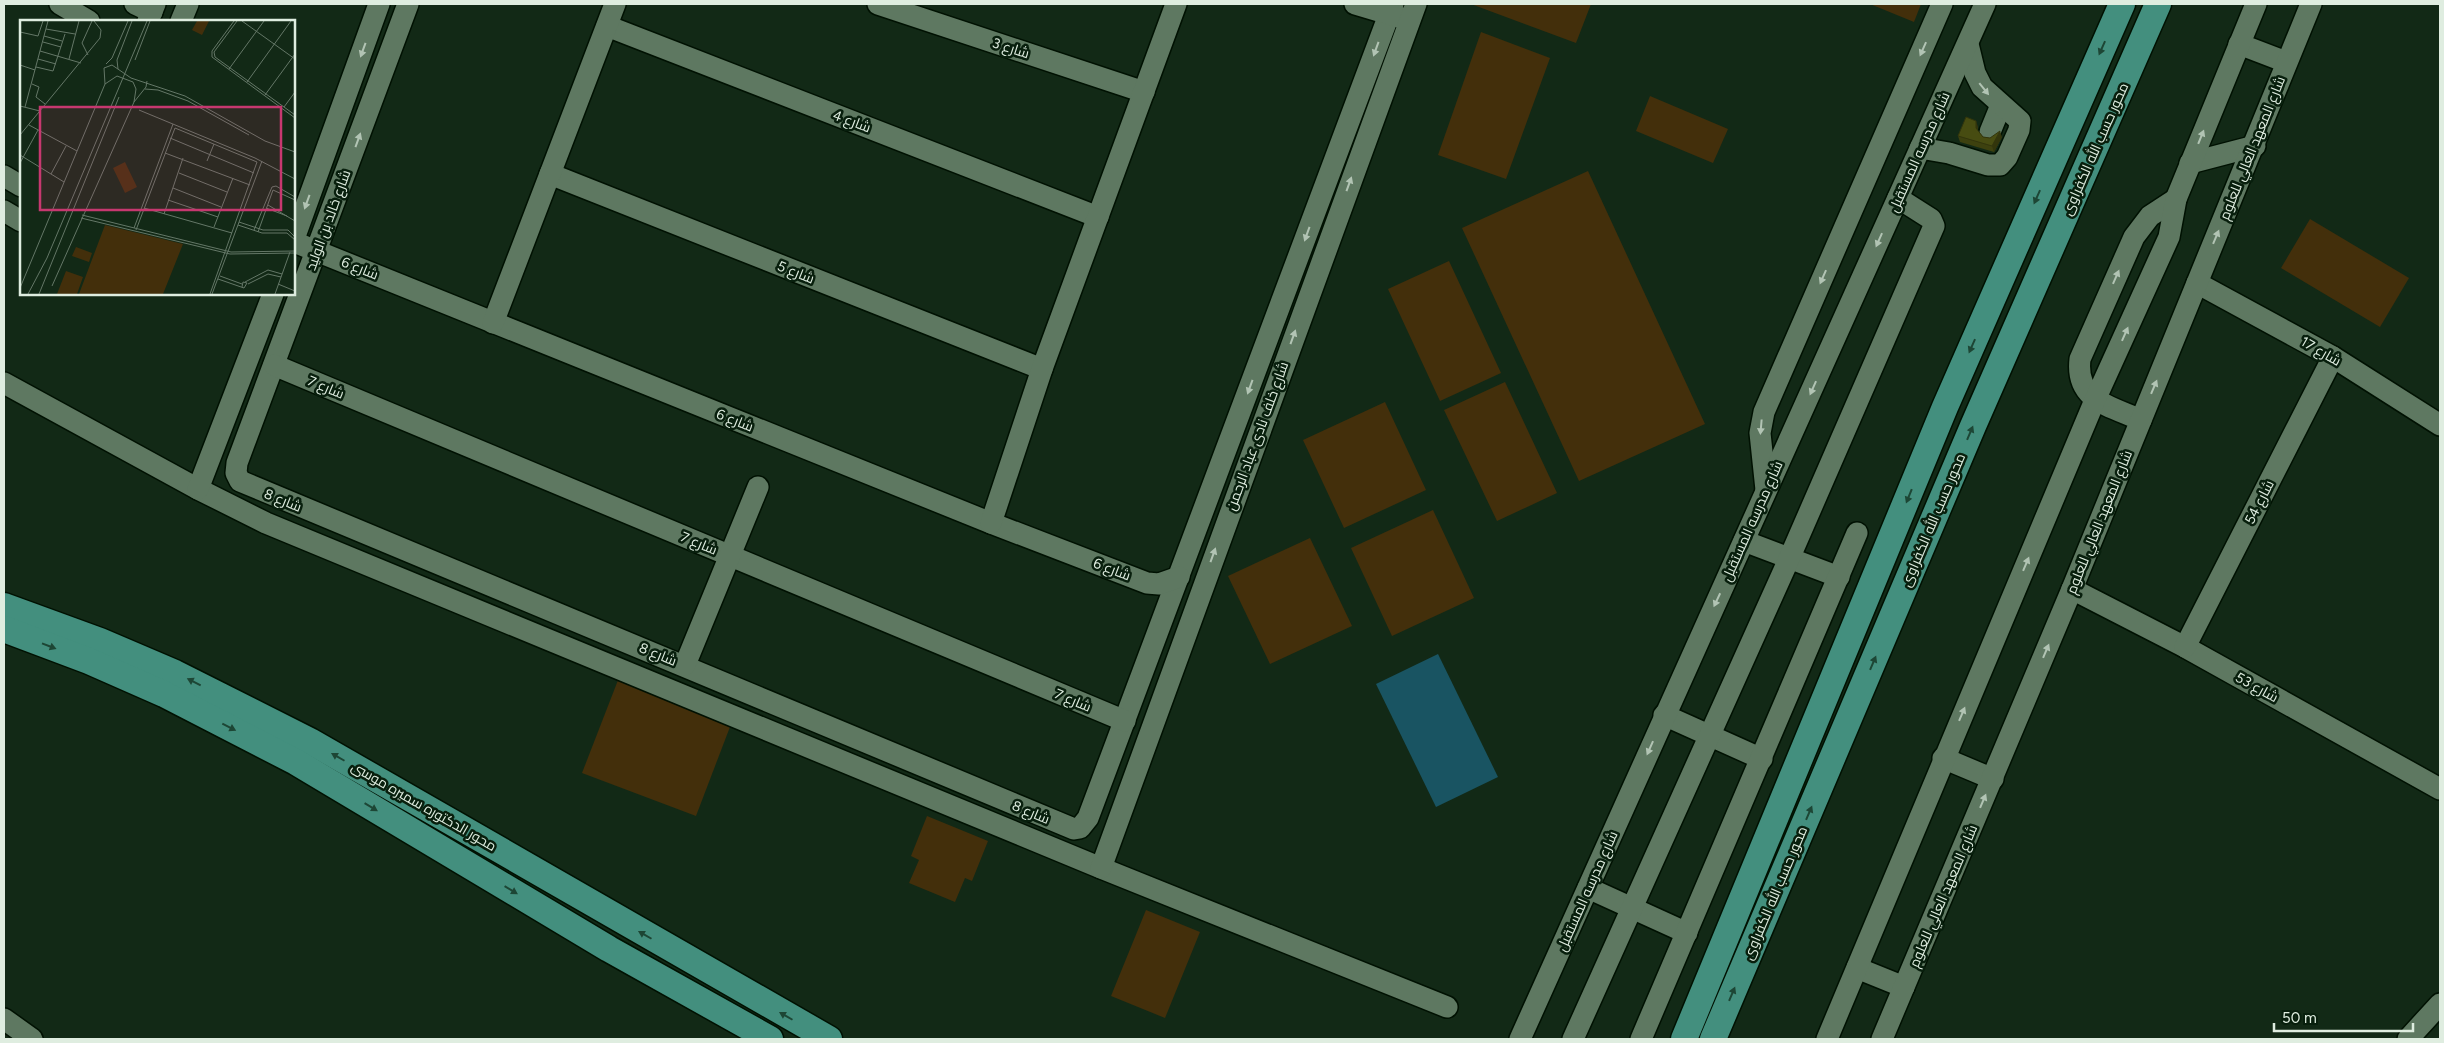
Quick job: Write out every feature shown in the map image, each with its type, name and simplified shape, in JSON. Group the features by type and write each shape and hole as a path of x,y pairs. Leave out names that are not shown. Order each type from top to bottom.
{"main road":[{"name":"محور حسب الله الكفراوى","path":"1684,1039 1946,407 2122,4"},
{"name":"محور حسب الله الكفراوى","path":"1713,1039 1973,426 2158,4"},
{"name":"محور الدكتوره سميره موسى","path":"4,606 100,641 175,673 310,740 829,1039"},
{"name":"محور الدكتوره سميره موسى","path":"4,629 89,661 164,694 296,762 610,949 770,1039"}],"street":[{"path":"60,4 87,20"},
{"path":"181,20 188,4"},
{"name":"شارع خالد بن الوليد","path":"295,237 379,4"},
{"name":"شارع خالد بن الوليد","path":"237,463 408,4"},
{"path":"493,323 615,4"},
{"name":"شارع 3","path":"878,4 1144,92"},
{"path":"991,522 1042,369 1176,4"},
{"path":"1355,4 1412,12"},
{"path":"1766,491 1760,433 1764,412 1942,4"},
{"name":"شارع مدرسه المستقبل","path":"1520,1039 1985,4"},
{"path":"1827,1039 1943,758 2095,400 2169,237 2176,199 2256,4"},
{"name":"شارع المعهد العالي للعلوم","path":"1882,1039 2072,589 2311,4"},
{"name":"شارع خلف نادى عباد الرحمن","path":"1088,818 1391,9"},
{"name":"شارع خلف نادى عباد الرحمن","path":"1100,868 1412,12"},
{"name":"شارع 4","path":"606,26 1098,217"},
{"path":"1968,44 1978,80 1988,94 2020,120 2019,130 2007,157 2000,165 1988,165 1983,148 2001,105"},
{"path":"2239,44 2286,62"},
{"path":"2190,163 2254,146"},
{"path":"1920,148 1949,153 1983,148"},
{"name":"شارع 5","path":"550,174 1042,369"},
{"path":"4,176 20,185"},
{"path":"1574,1039 1789,559 1934,226 1931,219 1898,198"},
{"path":"2141,420 2095,400 2083,386 2079,368 2080,359 2134,237 2150,216 2176,199"},
{"path":"4,211 20,220"},
{"name":"شارع 6","path":"295,240 316,251 493,323 991,522 1152,584 1176,584"},
{"name":"شارع 17","path":"2197,283 2333,357 2440,425"},
{"path":"198,490 273,295"},
{"name":"شارع 54","path":"2185,647 2333,357"},
{"name":"شارع 7","path":"274,365 1125,721"},
{"path":"4,383 198,490 266,523 1100,868 1447,1007"},
{"name":"شارع 8","path":"237,463 236,472 244,484 685,665 1068,828 1080,828 1088,818"},
{"path":"685,665 758,487"},
{"path":"1641,1039 1857,533"},
{"path":"1744,541 1838,578"},
{"path":"1176,584 1197,601"},
{"name":"شارع 53","path":"2072,589 2185,647 2440,789"},
{"path":"1664,715 1762,759"},
{"path":"1943,758 1992,779"},
{"path":"1588,888 1687,933"},
{"path":"1857,968 1904,987"},
{"path":"2408,1039 2440,1004"},
{"path":"4,1019 32,1039"}],"shaded area":[{"path":"1471,4 1591,4 1576,43"},
{"path":"1870,4 1921,4 1914,22"},
{"path":"1481,32 1550,58 1506,179 1438,155"},
{"path":"1650,96 1728,129 1713,163 1636,131"},
{"path":"1588,171 1705,424 1579,481 1462,228"},
{"path":"2310,219 2409,278 2380,327 2281,268"},
{"path":"1449,261 1501,373 1440,401 1388,289"},
{"path":"1505,382 1557,493 1497,521 1444,410"},
{"path":"1385,402 1426,490 1344,528 1303,440"},
{"path":"1433,510 1474,598 1392,636 1351,548"},
{"path":"1310,538 1352,626 1270,664 1228,576"},
{"path":"620,675 733,719 696,816 582,773"},
{"path":"927,816 988,841 972,881 965,878 955,902 909,883 919,860 911,856"},
{"path":"1146,910 1200,932 1165,1018 1111,996"}],"water":[{"path":"1438,654 1498,777 1436,807 1376,684"}],"building":[{"path":"1966,117 1976,121 1976,128 1983,137 1990,138 2000,131 1992,146 1958,136"}]}
